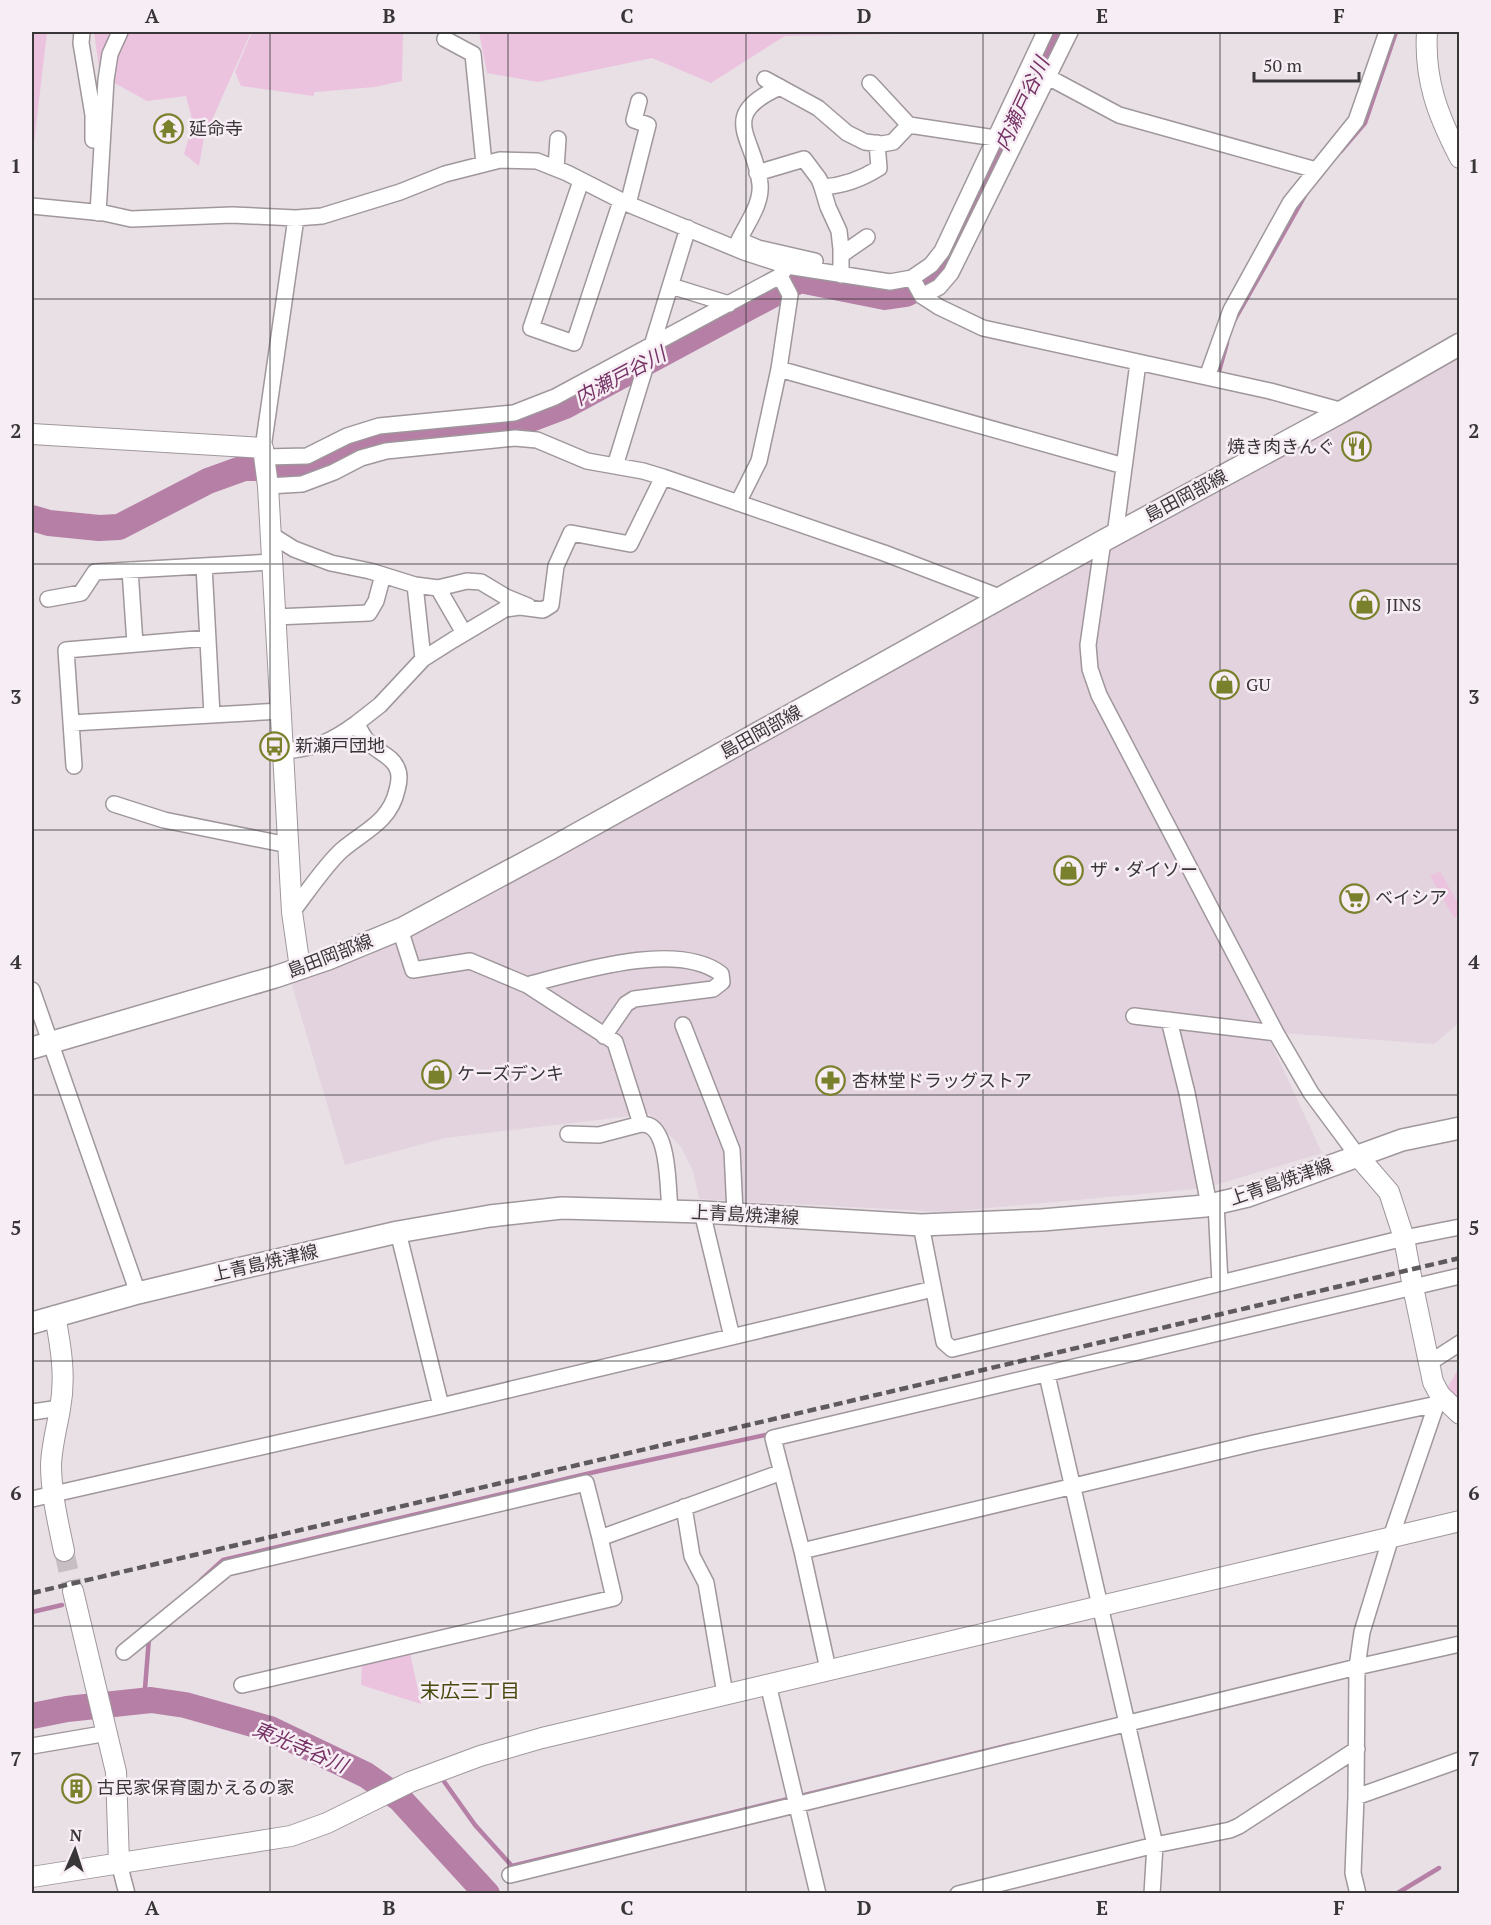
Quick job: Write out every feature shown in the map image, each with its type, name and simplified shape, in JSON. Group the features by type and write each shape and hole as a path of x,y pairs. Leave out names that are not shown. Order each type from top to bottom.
{"main road":[{"name":"島田岡部線","path":"40,1046 300,969 400,929 484,886 1460,344"},
{"name":"上青島焼津線","path":"32,1323 138,1293 398,1232 490,1216 562,1208 702,1212 921,1225 1042,1220 1213,1204 1248,1196 1402,1140 1460,1128"}],"street":[{"path":"82,32 81,43 93,115 94,212"},
{"path":"94,212 106,80 110,54 120,32"},
{"path":"694,231 723,234 758,248 841,266 890,282 912,278 932,265 942,251 1045,32"},
{"path":"922,296 939,287 951,273 1070,32"},
{"path":"1207,377 1231,310 1290,203 1356,121 1387,32"},
{"path":"1427,32 1432,96 1446,132 1460,158"},
{"path":"445,39 472,54 484,165"},
{"path":"1048,77 1119,115 1316,170"},
{"path":"765,79 818,108 847,133 865,142 893,142 909,125"},
{"path":"870,83 909,125 995,138"},
{"path":"739,240 757,206 761,185 744,132 745,115 753,102 780,87"},
{"path":"581,181 531,328 574,343 624,202 648,125 634,120 639,101"},
{"path":"1012,102 1031,111"},
{"path":"556,168 558,139"},
{"path":"822,188 838,186 863,178 879,168 877,143"},
{"path":"758,173 804,159 819,178 828,207 839,231 841,266"},
{"path":"32,206 94,212 131,219 232,214 296,218 321,216 400,192 445,174 500,160 537,161 556,168 624,202 744,252 783,271 790,296 779,369 759,461 738,503"},
{"path":"296,218 264,453 268,481 292,912 300,969"},
{"path":"615,466 670,286 694,231"},
{"path":"32,434 307,456 347,436 379,426 514,413 555,397 652,346 729,304 783,271 841,266 867,237"},
{"path":"912,278 922,296 939,307 983,328 1270,391 1343,411"},
{"path":"670,286 729,304"},
{"path":"1138,363 1124,466 1088,645 1090,669 1099,695 1276,1033 1311,1093 1357,1155 1389,1192 1404,1238 1438,1400 1391,1537 1362,1632 1358,1660 1353,1873 1358,1893"},
{"path":"779,369 1124,466"},
{"path":"268,481 303,484 361,458 386,451 515,438 537,440 587,461 663,477 873,550 1002,598"},
{"path":"283,751 309,748 336,739 380,705 423,659 505,609 520,607 543,610 551,604 556,566 571,533 630,544 663,477"},
{"path":"270,534 294,549 331,563 416,585 438,588 467,581 481,582 506,597 535,609"},
{"path":"48,599 81,593 95,572 272,562"},
{"path":"204,566 212,715"},
{"path":"130,570 135,644"},
{"path":"275,616 369,613 376,601 383,575"},
{"path":"416,585 423,659"},
{"path":"438,588 464,633"},
{"path":"74,766 66,650 208,638"},
{"path":"71,723 281,711"},
{"path":"292,912 341,850 374,828 385,817 396,795 399,782 398,769 392,760 370,744 357,723"},
{"path":"114,804 164,820 288,845"},
{"path":"400,929 413,970 470,961 527,986 615,1042 641,1124"},
{"path":"527,986 626,962 670,958 687,959 704,964 721,974 722,982 713,989 634,999 626,1004 604,1036"},
{"path":"32,990 40,1046 138,1293"},
{"path":"1134,1016 1276,1033"},
{"path":"1170,1020 1213,1204 1220,1283"},
{"path":"683,1025 732,1150 735,1170 735,1214"},
{"path":"568,1134 599,1136 641,1124 650,1125 663,1144 670,1211"},
{"path":"702,1212 732,1337"},
{"path":"921,1225 944,1342 952,1349 1404,1238 1460,1227"},
{"path":"398,1232 441,1406"},
{"path":"828,1669 802,1551 772,1438 1460,1276"},
{"path":"32,1499 441,1406 933,1288"},
{"path":"55,1316 63,1357 60,1408 51,1462 52,1494 64,1551"},
{"path":"1429,1363 1460,1343"},
{"path":"1047,1375 1155,1845 1152,1893"},
{"path":"802,1551 1438,1400 1460,1414"},
{"path":"32,1412 60,1408"},
{"path":"600,1539 782,1472"},
{"path":"124,1652 227,1568 586,1483 614,1598 242,1685"},
{"path":"684,1508 692,1556 706,1582 725,1694"},
{"path":"32,1877 291,1836 327,1823 410,1782 480,1756 542,1738 1460,1521"},
{"path":"73,1591 116,1772 119,1863 127,1893"},
{"path":"510,1875 797,1805 1124,1716 1358,1660 1460,1644"},
{"path":"768,1684 818,1893"},
{"path":"32,1746 107,1730"},
{"path":"958,1893 1239,1826 1357,1749"},
{"path":"1356,1797 1460,1760"}],"shaded area":[{"path":"32,32 47,32 32,161"},
{"path":"94,32 251,32 204,138 199,166 184,154 193,123 186,96 147,101 100,75"},
{"path":"252,32 403,32 402,81 375,87 315,92 313,96 241,86 235,72"},
{"path":"479,32 895,32 895,34 785,36 711,83 652,58 538,82 487,73"},
{"path":"1459,353 1459,1023 1434,1044 1266,1032 1322,1153 1206,1188 945,1212 699,1199 693,1171 681,1147 649,1114 445,1138 345,1165 288,972 364,958 443,919"},
{"path":"1440,871 1459,905 1459,914 1454,918 1430,876"},
{"path":"1460,1369 1459,1400 1447,1388"},
{"path":"410,1653 421,1704 361,1685 362,1665"}],"waterway":[{"name":"内瀬戸谷川","path":"32,518 49,523 99,528 119,527 208,481 244,468 296,468 323,463 368,441 411,432 520,423 565,406 800,280 885,297 906,294 931,281 948,261 1057,32"},
{"path":"1341,151 1365,123 1396,32"},
{"path":"1234,321 1307,192"},
{"path":"1218,375 1227,343"},
{"path":"201,1580 223,1560 599,1471 770,1434"},
{"path":"32,1612 62,1605"},
{"path":"144,1701 149,1638"},
{"name":"東光寺谷川","path":"32,1716 67,1709 151,1700 185,1705 270,1729 366,1775 400,1799 487,1894"},
{"path":"443,1780 475,1825 512,1866 1014,1744"},
{"path":"1396,1894 1439,1868"}],"tunnel":[{"path":"64,1551 73,1591"}],"railway":[{"path":"32,1593 1460,1258"}],"place":[{"name":"延命寺","path":"168,129"},
{"name":"焼き肉きんぐ","path":"1356,447"},
{"name":"JINS","path":"1365,605"},
{"name":"GU","path":"1225,685"},
{"name":"新瀬戸団地","path":"274,746"},
{"name":"ザ・ダイソー","path":"1069,870"},
{"name":"ベイシア","path":"1354,898"},
{"name":"ケーズデンキ","path":"436,1074"},
{"name":"杏林堂ドラッグストア","path":"831,1081"},
{"name":"古民家保育園かえるの家","path":"76,1788"}],"district":[{"name":"末広三丁目","path":"470,1691"}]}
